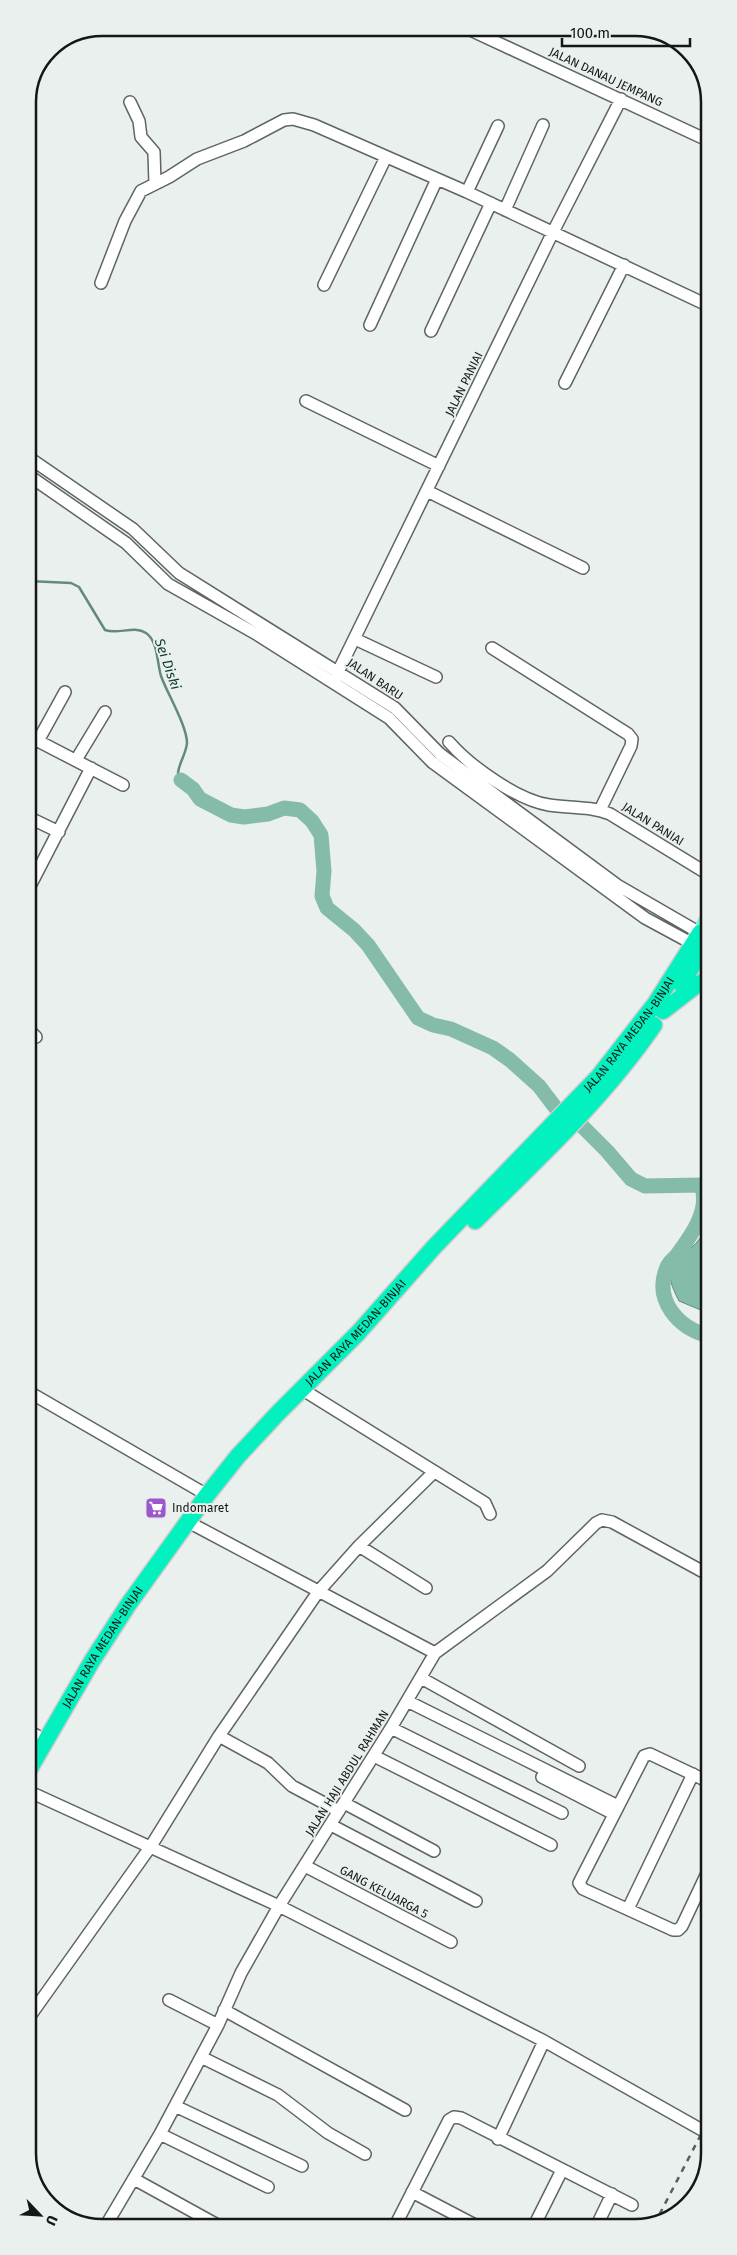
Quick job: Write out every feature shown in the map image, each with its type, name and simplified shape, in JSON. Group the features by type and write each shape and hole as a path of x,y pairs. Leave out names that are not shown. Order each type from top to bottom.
{"highway":[{"name":"JALAN RAYA MEDAN-BINJAI","path":"36,1758 92,1661 181,1536 194,1525 244,1461 308,1393 364,1338 587,1098 629,1058 663,1011 701,946"},
{"name":"JALAN RAYA MEDAN-BINJAI","path":"587,1098 701,946"},
{"path":"663,1011 701,983"},
{"name":"JALAN RAYA MEDAN-BINJAI","path":"36,1771 98,1665 207,1495 272,1420 358,1333 434,1248 537,1152"}],"street":[{"name":"JALAN DANAU JEMPANG","path":"483,36 701,137"},
{"name":"JALAN PANIAI","path":"336,677 553,232 621,100"},
{"path":"130,102 140,121 141,137 154,152 156,183"},
{"path":"101,283 138,194 197,159 244,141 284,120 293,119 314,125 467,192 701,301"},
{"path":"505,210 543,125"},
{"path":"467,192 498,126"},
{"path":"324,285 386,157"},
{"path":"370,325 437,179"},
{"path":"431,331 491,203"},
{"path":"564,383 624,265"},
{"path":"306,401 439,466"},
{"name":"JALAN BARU","path":"36,462 133,528 179,573 336,677 389,718 432,762 480,781 645,918 701,942"},
{"name":"JALAN BARU","path":"36,480 126,542 168,584 336,677"},
{"path":"427,491 583,568"},
{"path":"355,639 436,677"},
{"path":"492,648 628,734 632,739 631,746 600,810"},
{"path":"65,692 38,740 123,785"},
{"path":"76,760 105,712"},
{"name":"JALAN PANIAI","path":"449,742 480,781 546,805 600,810 610,814 701,870"},
{"path":"36,870 59,832 91,768"},
{"path":"36,821 59,832"},
{"path":"308,1393 433,1473 485,1503 490,1514"},
{"path":"36,1396 207,1495"},
{"path":"36,2008 151,1846 219,1736 318,1592 359,1546 433,1473"},
{"path":"194,1525 435,1653 542,1576 596,1522 602,1520 612,1522 701,1571"},
{"path":"359,1546 426,1588"},
{"name":"JALAN HAJI ABDUL RAHMAN","path":"110,2219 160,2134 218,2025 241,1973 279,1906 374,1756 435,1653"},
{"path":"421,1678 579,1766"},
{"path":"405,1704 616,1810"},
{"path":"391,1728 562,1813"},
{"path":"36,1735 46,1741"},
{"path":"219,1736 268,1764 292,1786 434,1850"},
{"path":"701,1778 650,1754 644,1756 579,1883 583,1889 673,1930 678,1930 682,1926 701,1886"},
{"path":"374,1756 551,1845"},
{"path":"628,1909 693,1774"},
{"path":"36,1795 279,1906 544,2041 701,2129"},
{"path":"331,1825 476,1901"},
{"name":"GANG KELUARGA 5","path":"305,1866 450,1942"},
{"path":"169,2000 218,2025"},
{"path":"224,2010 405,2110"},
{"path":"498,2138 544,2041"},
{"path":"201,2057 278,2095 328,2133 365,2154"},
{"path":"175,2106 302,2166"},
{"path":"398,2219 451,2118 461,2118 632,2205"},
{"path":"160,2134 268,2188"},
{"path":"538,2219 562,2170"},
{"path":"134,2179 206,2219"},
{"path":"412,2192 463,2219"},
{"path":"599,2219 612,2194"}],"shaded area":[{"path":"701,1237 701,1310 679,1301 670,1278 674,1265"}],"waterway":[{"name":"Sei Diski","path":"36,581 71,583 79,587 105,630 141,631 146,633 153,641 161,676 186,736 187,743 178,773 181,780"},
{"path":"181,780 193,789 200,799 231,815 244,817 268,814 284,808 300,810 312,821 321,835 324,871 322,896 327,908 354,930 368,945 418,1018 433,1025 451,1029 493,1048 510,1060 539,1086 558,1111 583,1127 631,1179 645,1186 701,1185"},
{"path":"701,1213 688,1239 667,1267 663,1291 671,1311 678,1319 701,1333"}],"railway":[{"path":"660,2213 701,2134"}],"place":[{"name":"Indomaret","path":"156,1508"}]}
